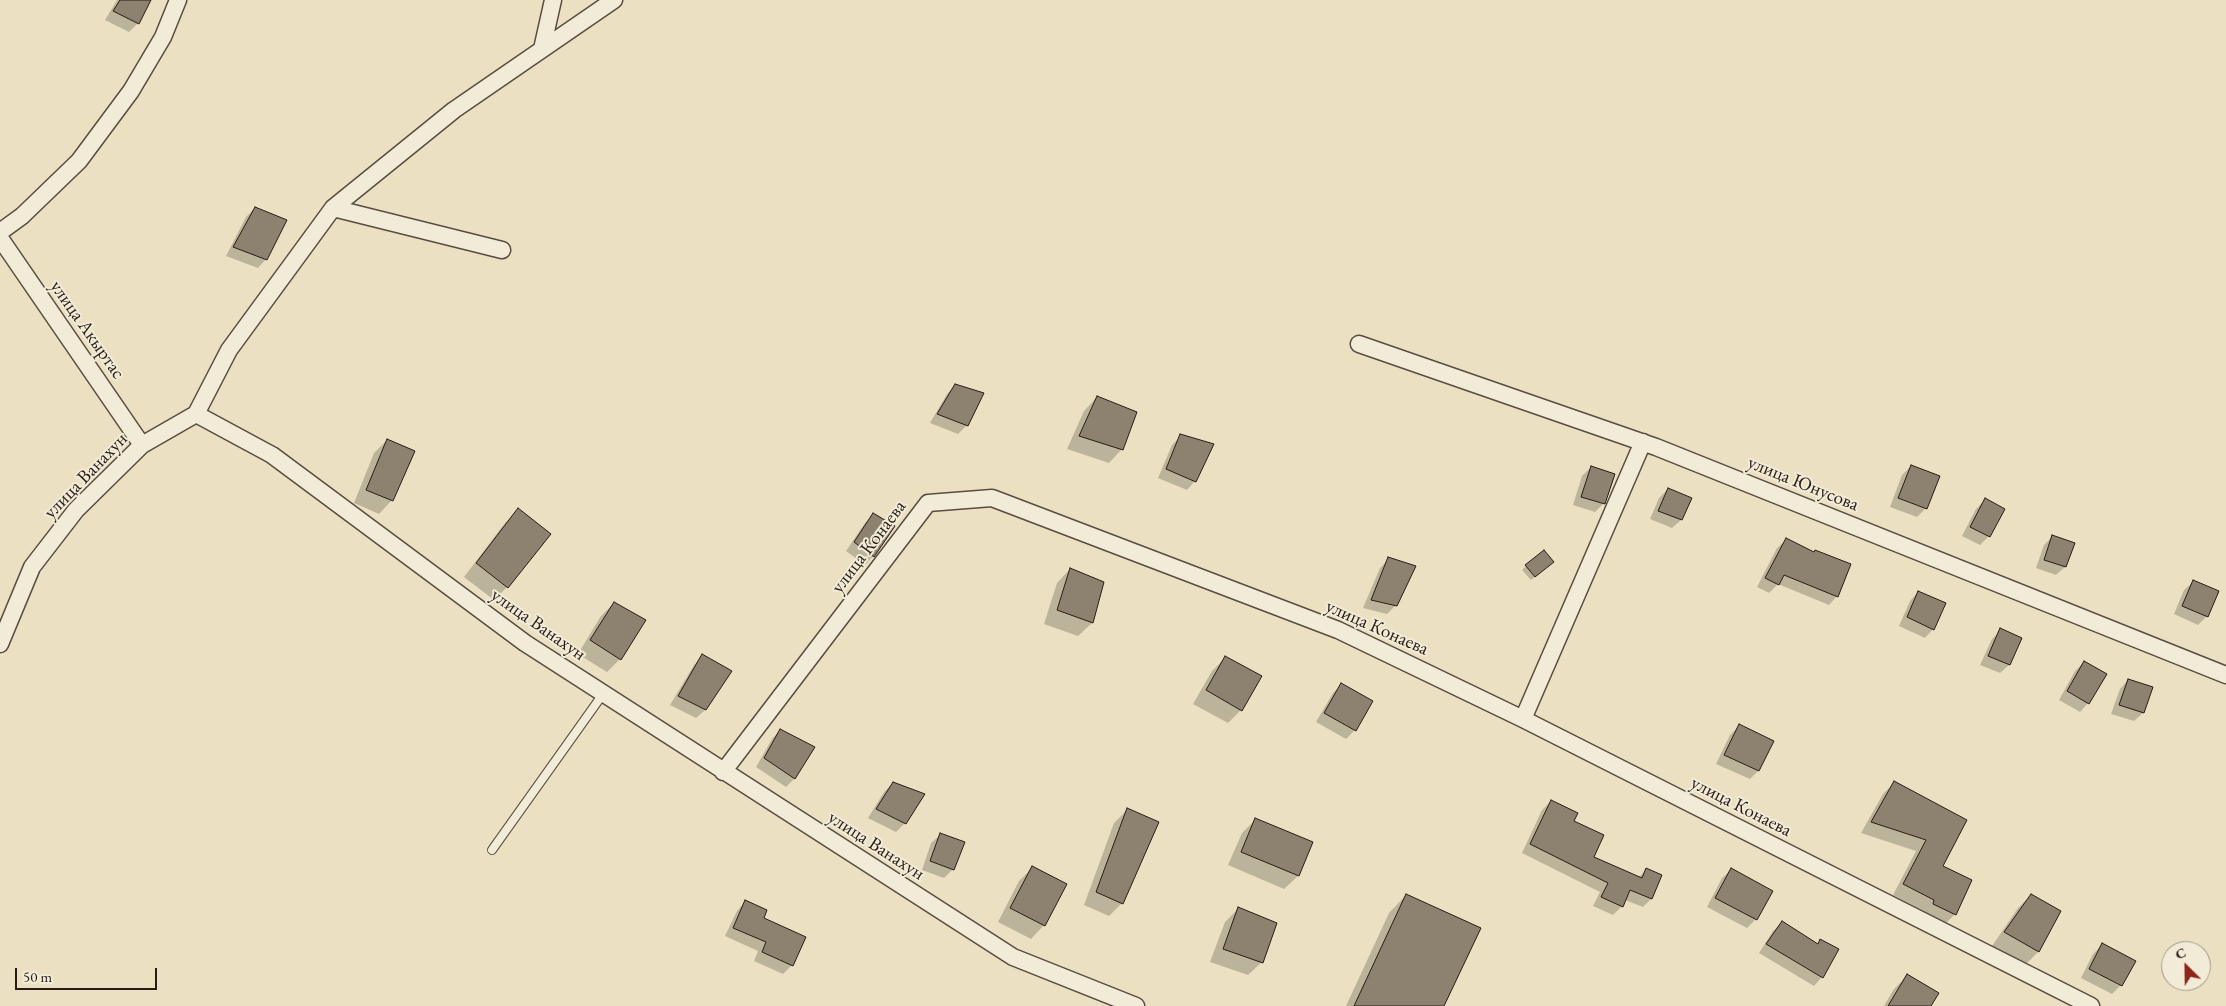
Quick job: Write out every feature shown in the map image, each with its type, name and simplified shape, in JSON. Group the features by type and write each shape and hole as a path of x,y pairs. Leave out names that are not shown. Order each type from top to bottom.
{"street":[{"path":"0,232 22,216 78,161 130,91 162,37 178,0"},
{"path":"542,50 553,0"},
{"path":"196,414 228,350 333,208 454,110 614,0"},
{"path":"333,208 502,250"},
{"name":"улица Акыртас","path":"0,238 142,445"},
{"name":"улица Юнусова","path":"1359,344 1643,442 2226,675"},
{"name":"улица Ванахун","path":"0,644 32,567 76,510 142,445 196,414 272,455 525,643 1013,957 1136,1006"},
{"path":"1523,719 1643,442"},
{"name":"улица Конаева","path":"723,772 928,503 992,498 1338,630 1523,719 2091,1006"}],"lane":[{"path":"492,850 603,694"}],"building":[{"path":"120,0 151,0 139,24 113,11"},
{"path":"255,207 287,220 267,260 233,247"},
{"path":"955,384 984,393 968,426 937,414"},
{"path":"1097,396 1137,412 1123,450 1079,436"},
{"path":"1180,434 1214,444 1196,482 1166,469"},
{"path":"387,439 415,451 393,501 366,490"},
{"path":"1911,465 1940,476 1927,509 1898,498"},
{"path":"1591,466 1615,474 1605,504 1581,497"},
{"path":"1668,488 1692,498 1682,520 1658,511"},
{"path":"1985,498 2005,509 1990,537 1970,527"},
{"path":"518,508 551,534 508,588 476,563"},
{"path":"873,513 895,526 874,557 854,542"},
{"path":"2052,535 2075,543 2066,567 2044,560"},
{"path":"1786,538 1814,552 1815,550 1851,564 1838,597 1784,575 1779,585 1765,578"},
{"path":"1544,550 1554,562 1535,577 1525,565"},
{"path":"1388,557 1416,566 1397,606 1371,600"},
{"path":"1070,568 1104,582 1093,623 1057,610"},
{"path":"2193,580 2219,591 2208,617 2182,606"},
{"path":"1918,591 1946,603 1934,630 1907,617"},
{"path":"614,602 646,620 621,660 590,640"},
{"path":"2000,628 2022,638 2010,665 1988,656"},
{"path":"702,654 732,671 706,710 678,696"},
{"path":"1225,656 1262,676 1242,711 1206,690"},
{"path":"2084,661 2107,674 2089,704 2067,691"},
{"path":"2128,679 2153,687 2144,713 2119,705"},
{"path":"1341,683 1373,701 1356,731 1324,713"},
{"path":"1739,724 1774,741 1759,771 1724,755"},
{"path":"780,729 815,747 795,779 764,758"},
{"path":"1894,781 1967,820 1943,866 1972,880 1956,915 1933,904 1934,900 1903,884 1926,840 1871,822"},
{"path":"893,782 925,794 906,824 876,809"},
{"path":"1551,800 1578,813 1574,821 1604,835 1594,857 1642,878 1646,868 1662,875 1652,899 1630,890 1623,907 1601,897 1608,883 1530,844"},
{"path":"1127,808 1159,822 1123,904 1096,892"},
{"path":"1255,818 1313,842 1299,876 1241,852"},
{"path":"940,833 965,842 954,870 930,861"},
{"path":"1032,866 1067,884 1045,926 1010,908"},
{"path":"1731,868 1773,891 1757,920 1715,898"},
{"path":"1406,894 1481,928 1444,1006 1354,1006"},
{"path":"2031,894 2061,911 2039,952 2004,932"},
{"path":"745,900 767,910 764,918 806,937 793,966 762,952 766,942 733,928"},
{"path":"1238,907 1277,923 1263,963 1223,949"},
{"path":"1782,921 1818,944 1820,939 1839,949 1823,978 1766,944"},
{"path":"2102,943 2136,961 2122,986 2089,969"},
{"path":"1907,974 1939,993 1931,1006 1888,1006"}]}
